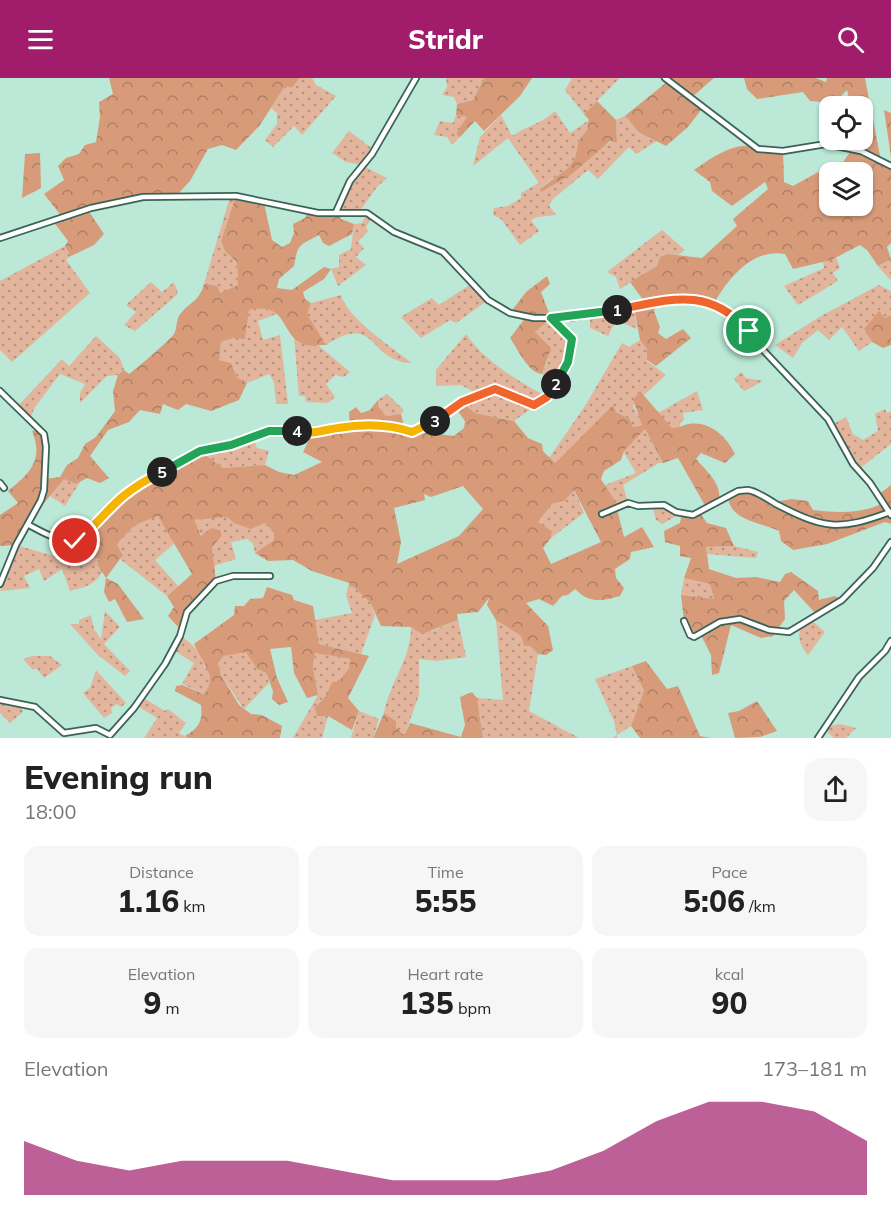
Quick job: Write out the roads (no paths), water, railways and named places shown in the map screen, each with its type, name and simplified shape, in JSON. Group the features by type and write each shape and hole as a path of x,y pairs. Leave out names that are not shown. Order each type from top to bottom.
{"street":[{"path":"336,212 350,180 372,154 416,78"},
{"path":"665,78 758,149 783,151 826,144 861,151 891,166"},
{"path":"0,238 91,208 143,197 236,196 297,210 367,213 394,232 435,247 449,258 488,300 510,313 534,318 590,315 672,300 704,301 721,306 742,323 764,351 828,419 853,464 891,513 853,524 822,525 748,490 738,491 693,515 676,512 664,505 638,506 628,503 602,514"},
{"path":"29,525 49,535 75,541 82,538 118,499 147,479 200,451 231,445 269,431 295,430 312,434 363,425 394,427 412,432 427,426 462,402 495,389 513,395 526,404 534,405 542,402 558,381 568,362 572,339 551,318"},
{"path":"0,391 40,429 45,439 44,490 29,525 16,545 0,585"},
{"path":"0,483 4,488"},
{"path":"684,621 689,633 694,637 720,622 741,619 769,630 789,632 848,595 885,554 891,542"},
{"path":"0,700 35,707 64,733 96,728 111,737 135,708 165,664 180,636 187,612 216,581 234,576 270,576"},
{"path":"818,738 859,677 885,651 891,641"},
{"path":"885,651 891,649"}]}
